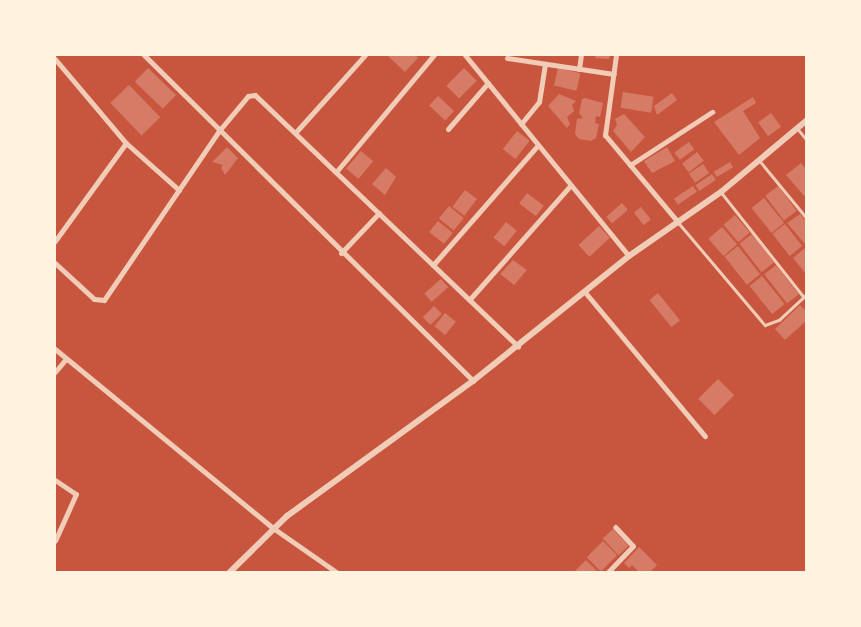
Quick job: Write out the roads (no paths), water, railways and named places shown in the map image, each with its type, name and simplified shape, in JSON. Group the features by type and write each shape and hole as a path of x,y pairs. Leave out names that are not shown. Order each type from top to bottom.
{"street":[{"path":"144,55 218,132 472,381"},
{"path":"295,134 365,55"},
{"path":"336,172 434,55"},
{"path":"465,55 629,256"},
{"path":"579,69 581,55"},
{"path":"616,55 605,135 678,222"},
{"path":"507,58 614,74"},
{"path":"55,59 126,143 179,190"},
{"path":"521,124 539,102 545,64"},
{"path":"448,129 488,83"},
{"path":"55,263 94,299 104,300 218,132 252,95 336,172 518,346"},
{"path":"630,165 712,112"},
{"path":"230,572 273,528 518,346 629,256 721,192 806,121"},
{"path":"55,241 126,143"},
{"path":"434,265 538,145"},
{"path":"470,299 570,185"},
{"path":"341,252 379,213"},
{"path":"584,291 705,436"},
{"path":"55,349 66,360 273,528 336,572"},
{"path":"55,372 66,360"},
{"path":"55,480 76,494 55,541"},
{"path":"608,572 633,546 615,526"}],"lane":[{"path":"798,129 806,139"},
{"path":"760,161 806,218"},
{"path":"678,222 765,325 778,320 805,296 721,192"}]}
